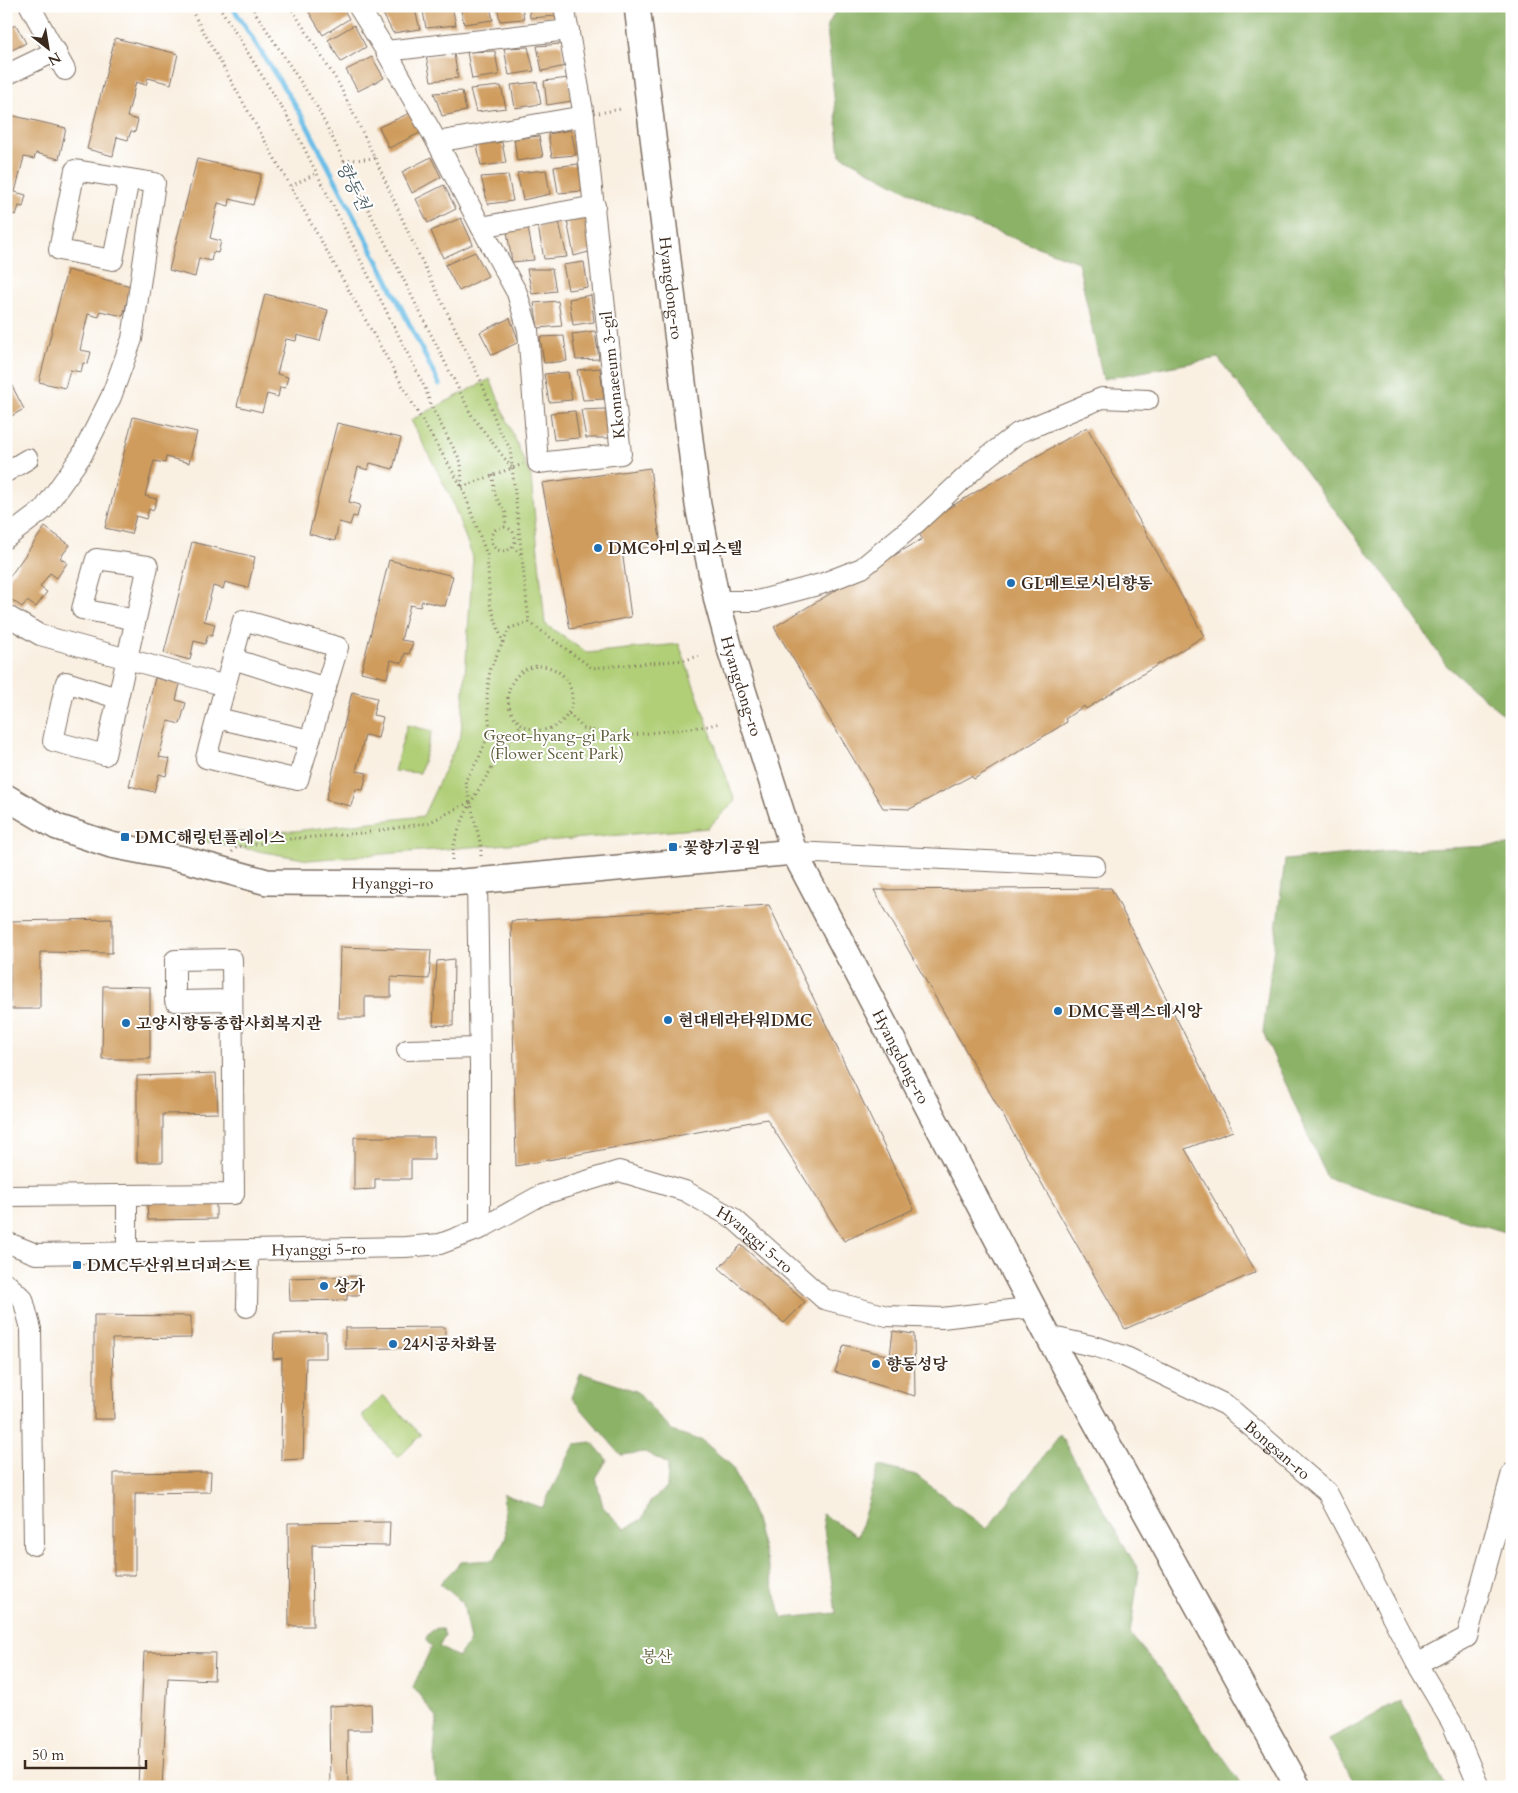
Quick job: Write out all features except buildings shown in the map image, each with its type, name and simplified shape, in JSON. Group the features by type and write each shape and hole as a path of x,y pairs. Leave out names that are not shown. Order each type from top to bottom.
{"main road":[{"name":"Hyangdong-ro","path":"637,6 698,505 717,601 730,649 794,852 1034,1307"},
{"name":"Hyanggi-ro","path":"6,798 57,827 111,845 182,859 267,882 395,884 477,882 794,852"},
{"path":"1034,1307 1048,1336 1298,1787"}],"street":[{"path":"30,6 65,70"},
{"path":"358,6 386,51 437,142 480,227 517,293 528,330 538,463"},
{"name":"Kkonnaeeum 3-gil","path":"538,463 621,454 584,116 564,6"},
{"path":"386,51 568,30"},
{"path":"6,75 56,52"},
{"path":"437,142 584,116"},
{"path":"6,538 43,510 82,455 110,397 132,339 155,183 75,170 59,250 113,260 129,179"},
{"path":"480,227 594,206"},
{"path":"717,601 757,601 821,584 862,568 913,526 987,457 1018,433 1102,398 1148,400"},
{"path":"6,472 28,459"},
{"path":"6,615 40,635 226,686"},
{"path":"117,698 136,620"},
{"path":"243,620 338,647 298,780 206,758 226,686 243,620"},
{"path":"233,659 326,688"},
{"path":"217,718 310,740"},
{"path":"794,852 1095,866"},
{"path":"477,882 480,1229"},
{"path":"6,1196 234,1194 232,1000"},
{"path":"407,1050 479,1048"},
{"name":"Hyanggi 5-ro","path":"6,1242 36,1254 405,1247 440,1244 480,1229 541,1194 619,1172 685,1191 732,1218 824,1299 887,1316 942,1318 1034,1307"},
{"path":"126,1195 127,1252"},
{"path":"247,1307 248,1250"},
{"path":"6,1283 23,1299 32,1329 34,1545"},
{"name":"Bongsan-ro","path":"1048,1336 1097,1347 1124,1356 1226,1406 1327,1492 1417,1664 1452,1723 1479,1787"},
{"path":"1417,1664 1467,1637 1512,1473"}],"path":[{"path":"189,6 419,414 462,486 488,555 490,604 504,643"},
{"path":"219,6 293,126 426,388 432,408 461,462 462,486"},
{"path":"251,6 317,107 472,416 512,468"},
{"path":"290,6 339,84 375,158 413,244 482,383 499,430 510,448 529,622 592,668 685,660 699,656"},
{"path":"344,161 375,158"},
{"path":"291,186 317,173"},
{"path":"462,486 524,464 538,463"},
{"path":"494,475 496,499 504,508 507,518 504,527"},
{"path":"504,527 514,533 515,540 512,547 501,550 497,549 491,539 494,531 504,527"},
{"path":"484,545 492,543"},
{"path":"512,547 522,554"},
{"path":"481,856 482,846 465,781 479,758 490,731 487,696 490,669 510,628 529,622"},
{"path":"534,666 550,667 564,674 570,683 573,693 569,714 553,728 531,729 521,724 514,717 509,707 508,696 510,686 516,676 534,666"},
{"path":"569,714 584,729 624,736 720,723"},
{"path":"452,860 452,848 470,802 521,724"},
{"path":"229,854 237,847 289,838 362,833 428,823 470,802"}],"green space":[{"path":"838,6 1512,6 1512,722 1446,665 1401,596 1218,358 1103,379 1078,262 954,216 840,155 827,27"},
{"name":"Ggeot-hyang-gi Park (Flower Scent Park)","path":"490,379 531,478 545,624 587,653 679,644 735,801 708,828 309,860 169,835 294,831 423,816 461,735 473,558 451,498 411,420"},
{"path":"407,725 432,731 420,773 394,771"},
{"path":"1512,845 1512,1234 1327,1178 1263,1032 1285,860 1384,851"},
{"name":"봉산","path":"581,1373 636,1391 672,1431 703,1441 732,1466 754,1516 782,1618 836,1613 822,1514 858,1536 879,1466 916,1475 987,1529 1060,1435 1139,1571 1130,1634 1162,1672 1240,1782 1241,1787 437,1787 434,1755 437,1718 413,1687 432,1646 427,1642 426,1638 430,1632 442,1629 445,1635 439,1647 458,1657 470,1641 463,1603 440,1583 461,1562 494,1560 506,1538 503,1494 542,1508 575,1444 592,1442 607,1460 596,1478 603,1507 625,1529 642,1519 651,1500 667,1488 668,1464 645,1452 621,1455 571,1397"},
{"path":"383,1395 421,1435 398,1458 362,1416"},
{"path":"1401,1701 1446,1787 1357,1787 1329,1739"}],"waterway":[{"name":"향동천","path":"232,6 303,118 439,384"}],"place":[{"name":"DMC아미오피스텔","path":"598,548"},
{"name":"GL메트로시티향동","path":"1011,583"},
{"name":"DMC해링턴플레이스","path":"125,837"},
{"name":"꽃향기공원","path":"673,847"},
{"name":"DMC플렉스데시앙","path":"1058,1011"},
{"name":"현대테라타워DMC","path":"668,1020"},
{"name":"고양시향동종합사회복지관","path":"126,1023"},
{"name":"DMC두산위브더퍼스트","path":"77,1265"},
{"name":"상가","path":"324,1286"},
{"name":"24시공차화물","path":"393,1344"},
{"name":"향동성당","path":"876,1364"}]}
